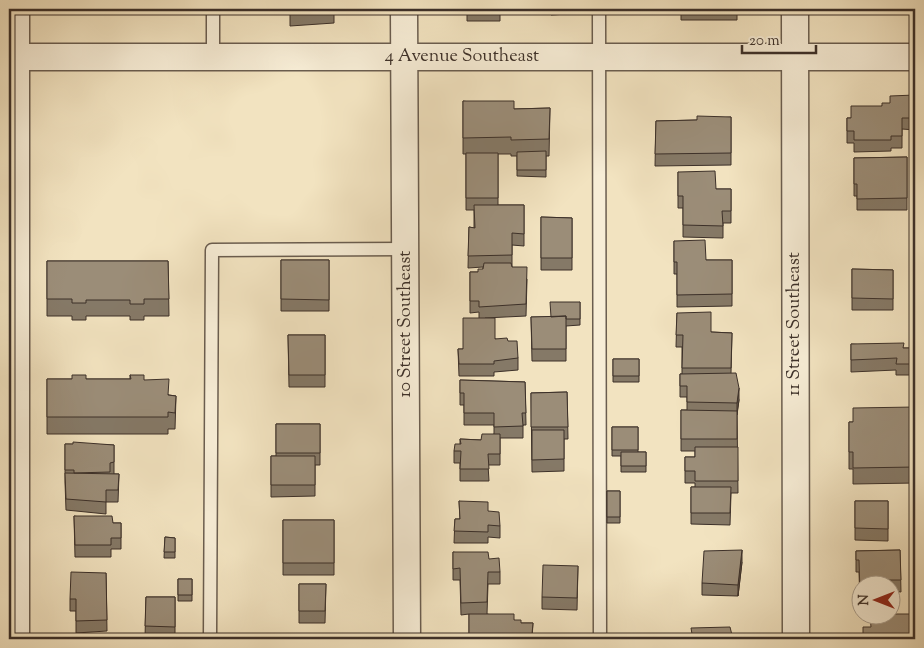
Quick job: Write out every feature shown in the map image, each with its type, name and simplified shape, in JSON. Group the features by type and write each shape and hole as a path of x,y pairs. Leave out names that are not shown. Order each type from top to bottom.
{"street":[{"path":"16,9 12,57 16,639"},
{"name":"10 Street Southeast","path":"404,9 407,639"},
{"name":"11 Street Southeast","path":"794,9 796,639"},
{"name":"4 Avenue Southeast","path":"12,57 915,57"}],"lane":[{"path":"213,9 213,57"},
{"path":"599,9 600,639"},
{"path":"210,639 212,250 405,250"}],"building":[{"path":"290,9 334,9 334,12 290,14"},
{"path":"467,9 500,9 500,10"},
{"path":"915,95 915,118 902,118 902,136 891,136 891,140 854,140 854,131 847,131 847,118 851,118 851,106 882,106 882,103 890,103 890,96"},
{"path":"463,101 514,101 514,109 550,108 549,139 511,140 511,137 463,138"},
{"path":"697,116 731,117 731,153 655,154 656,121 697,120"},
{"path":"546,151 546,170 517,170 517,152"},
{"path":"466,153 498,153 498,198 466,198"},
{"path":"907,157 907,198 857,199 857,184 854,184 854,158"},
{"path":"715,171 716,189 731,189 731,211 722,211 723,226 683,225 683,196 678,196 678,172"},
{"path":"474,205 524,205 524,234 512,233 512,255 468,256 469,227 475,228"},
{"path":"541,217 572,218 572,258 541,258"},
{"path":"705,240 706,260 732,260 732,294 677,295 677,262 674,262 674,241"},
{"path":"281,260 329,260 329,300 281,299"},
{"path":"47,261 168,261 169,299 144,299 144,304 130,304 130,300 86,300 86,303 72,303 72,299 47,299"},
{"path":"484,263 511,263 512,267 527,267 526,304 479,307 479,301 470,301 470,272 478,272 478,269 483,269"},
{"path":"852,269 893,270 893,299 852,298"},
{"path":"550,302 580,302 580,319 566,319 566,316 551,317"},
{"path":"711,312 711,332 732,333 731,368 682,368 683,335 676,335 677,313"},
{"path":"566,316 566,349 532,349 531,317"},
{"path":"463,318 495,318 495,339 507,338 508,341 517,341 518,358 494,361 494,364 459,364 458,349 463,349"},
{"path":"288,335 325,335 325,375 289,375"},
{"path":"904,343 903,348 914,348 914,364 896,364 897,358 851,360 851,344"},
{"path":"613,359 639,359 639,376 613,376"},
{"path":"736,373 739,388 737,403 687,402 687,386 680,386 680,374"},
{"path":"72,375 86,375 86,379 131,379 130,375 144,375 144,380 169,379 168,395 176,396 175,413 168,412 168,417 47,417 47,379 72,379"},
{"path":"460,380 525,382 526,413 522,413 523,426 494,427 494,413 464,413 464,393 460,393"},
{"path":"567,392 568,427 531,427 531,393"},
{"path":"915,407 915,467 853,468 853,452 849,452 849,422 853,422 853,408"},
{"path":"681,410 737,411 737,439 681,439"},
{"path":"276,424 320,424 320,453 276,453"},
{"path":"612,427 638,427 638,450 612,450"},
{"path":"532,430 564,430 564,459 532,460"},
{"path":"482,434 500,434 500,454 488,454 489,469 460,469 461,451 454,451 455,444 461,444 460,439 481,440"},
{"path":"73,442 114,445 114,462 110,463 110,472 74,473 74,470 65,470 65,444 73,444"},
{"path":"695,447 738,447 738,481 695,481 695,471 685,471 685,457 695,457"},
{"path":"621,452 646,452 646,466 621,466"},
{"path":"271,456 315,456 315,485 271,485"},
{"path":"65,473 119,474 118,490 106,490 106,502 66,499"},
{"path":"691,487 731,487 730,513 691,513"},
{"path":"607,491 620,491 620,517 607,517"},
{"path":"459,501 488,502 488,511 499,512 500,526 488,525 488,532 454,531 455,519 460,519"},
{"path":"855,501 888,501 888,529 855,528"},
{"path":"74,516 112,516 113,523 121,523 121,538 111,538 111,545 75,545"},
{"path":"283,520 334,520 334,563 283,563"},
{"path":"165,537 175,538 175,552 164,552"},
{"path":"742,550 738,585 702,583 704,551"},
{"path":"900,550 901,576 859,576 859,560 856,560 856,551"},
{"path":"453,552 488,552 489,559 499,558 500,572 488,572 487,602 461,603 460,568 453,569"},
{"path":"543,565 578,566 577,598 542,597"},
{"path":"71,572 106,573 107,620 76,621 76,599 70,599"},
{"path":"178,579 192,579 192,595 178,595"},
{"path":"299,584 326,584 325,611 299,611"},
{"path":"146,597 175,597 175,627 145,626"},
{"path":"469,614 514,614 514,620 521,620 521,623 533,623 532,634 522,635 521,639 469,639"},
{"path":"902,614 910,614 910,636 899,636 899,639 863,639 863,627 902,626"},
{"path":"730,627 733,639 680,639 680,634 692,634 691,628"},
{"path":"165,634 184,634 184,639 165,639"},
{"path":"298,634 327,634 327,639 298,639"}]}
